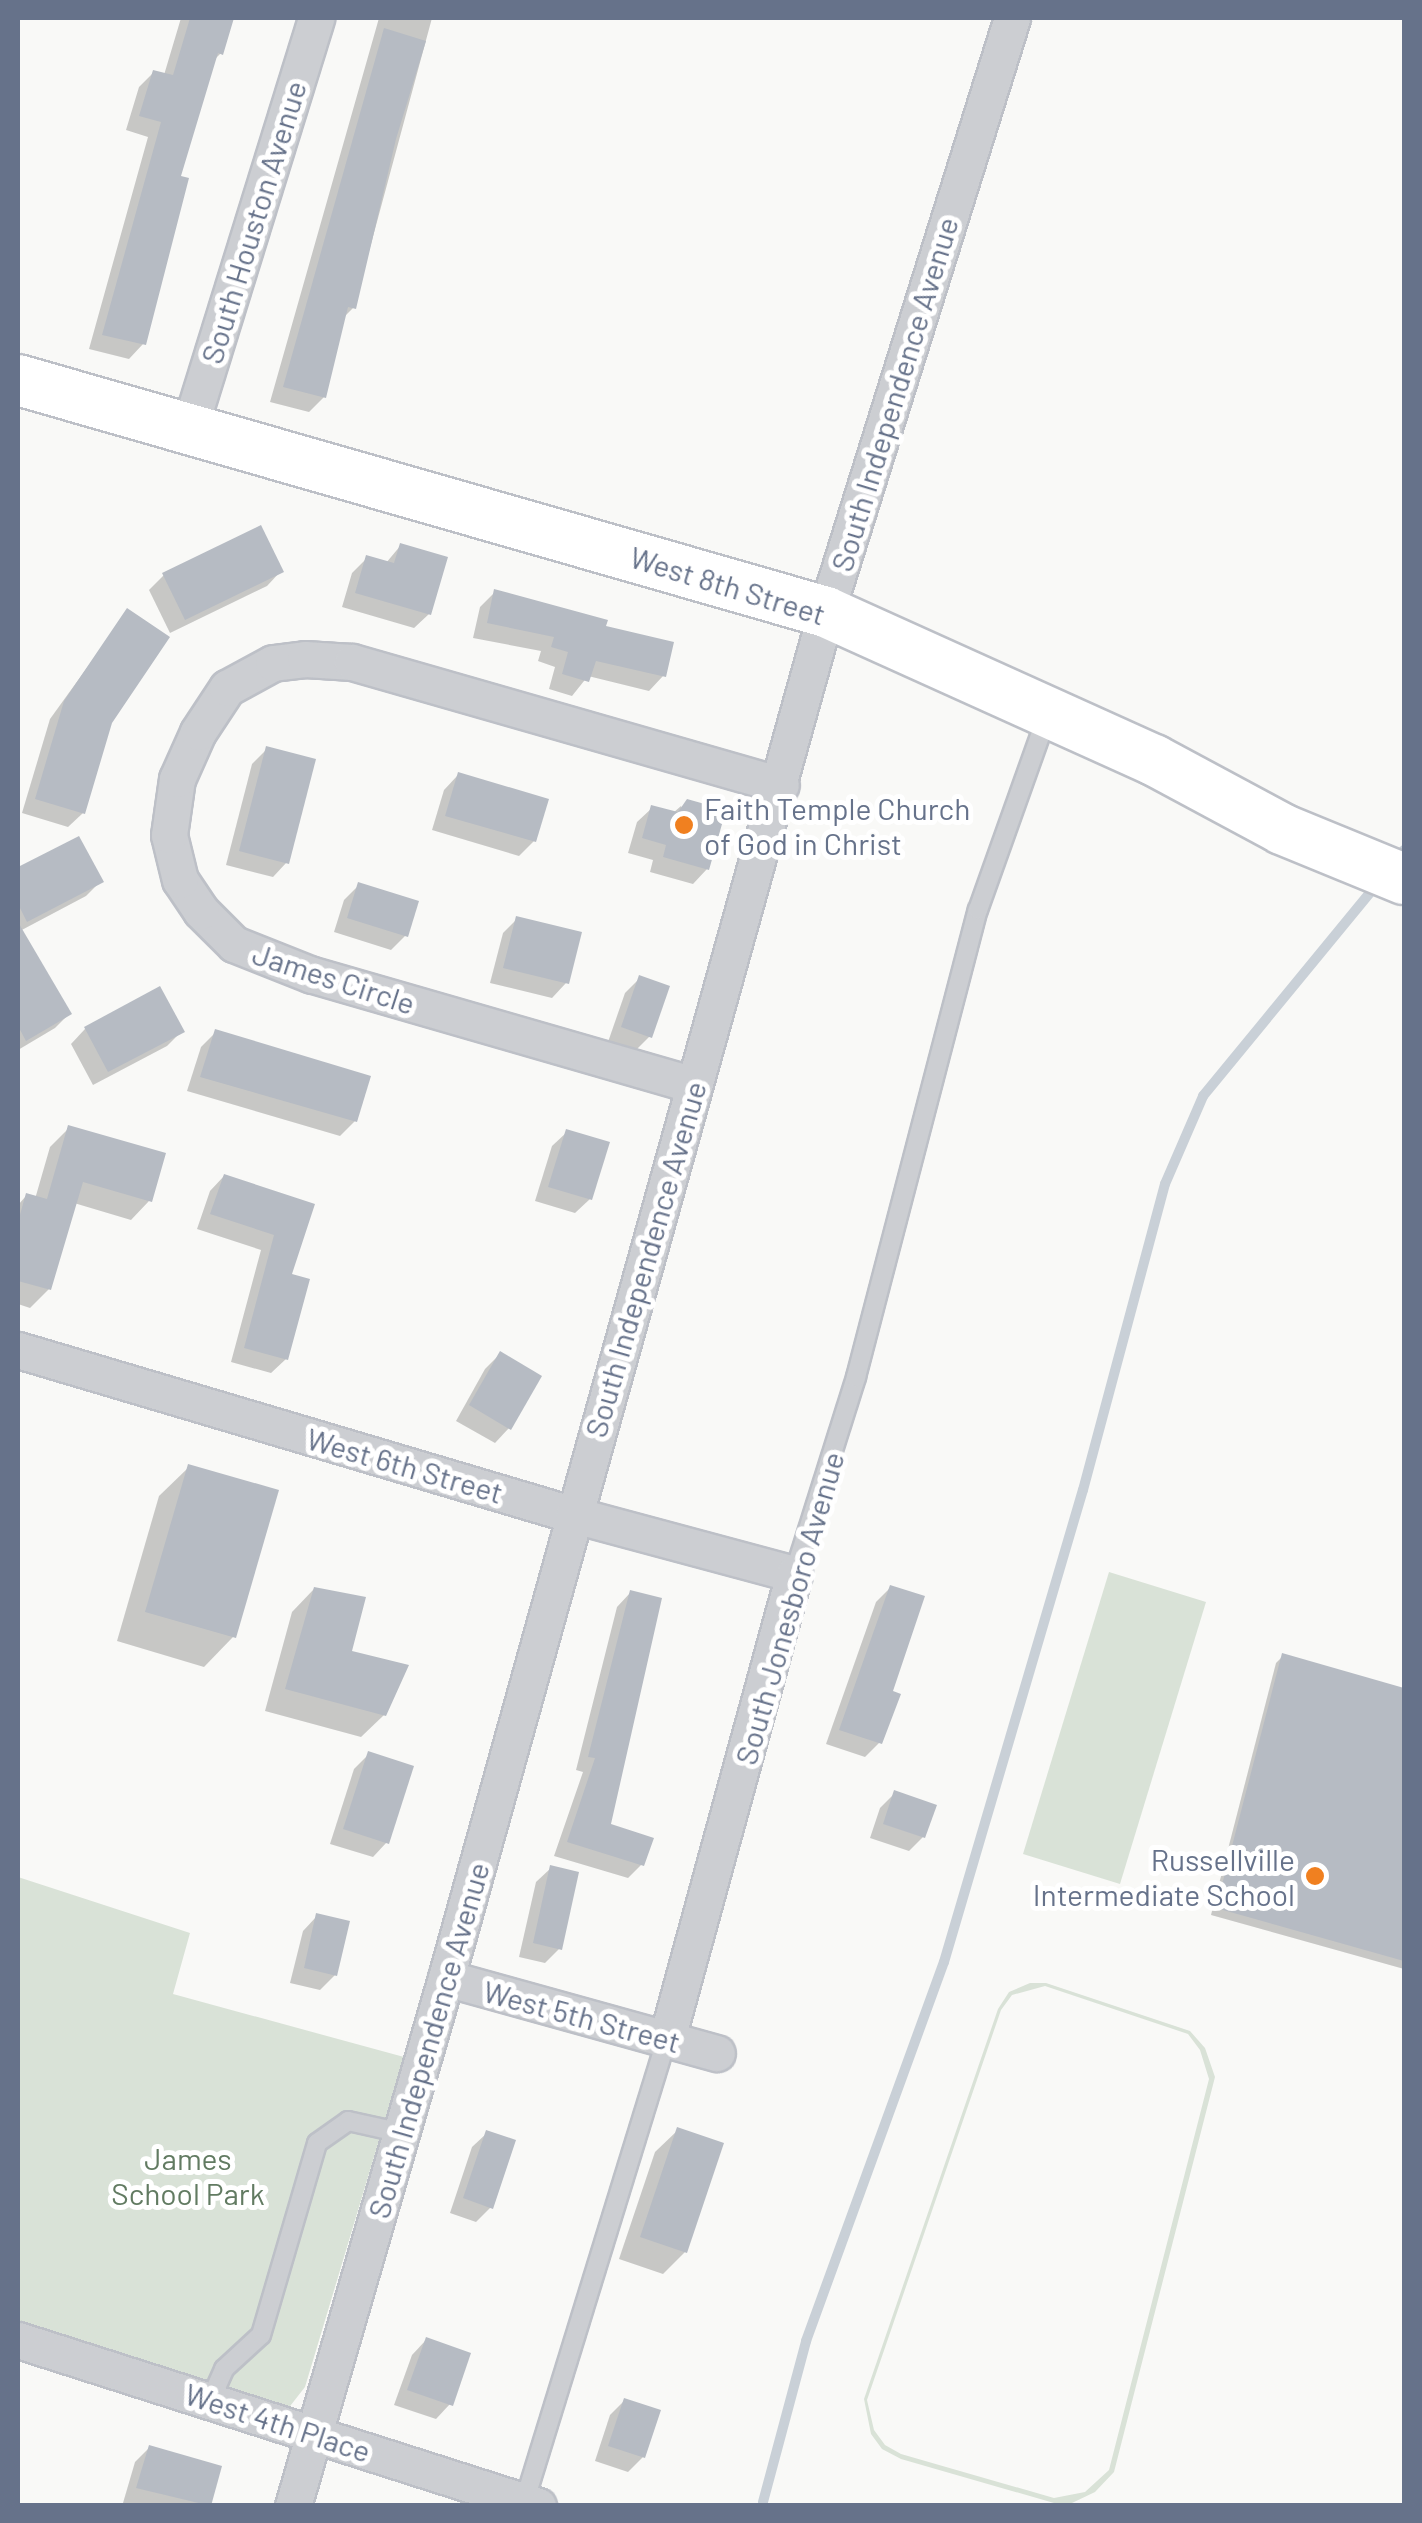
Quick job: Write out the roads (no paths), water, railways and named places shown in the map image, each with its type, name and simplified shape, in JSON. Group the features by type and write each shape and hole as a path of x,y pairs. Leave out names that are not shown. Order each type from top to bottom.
{"street":[{"name":"South Houston Avenue","path":"190,426 316,18"},
{"name":"South Independence Avenue","path":"294,2506 446,1978 781,785 826,612 1012,18"},
{"name":"West 8th Street","path":"18,380 190,426 826,612 1154,760 1282,829 1404,879"},
{"name":"James Circle","path":"694,1085 312,975 234,944 180,880 169,835 177,779 198,732 226,688 272,662 306,660 352,662 781,785"},
{"name":"West 6th Street","path":"18,1350 574,1515 794,1574"},
{"name":"South Jonesboro Avenue","path":"667,2039 794,1574"},
{"name":"West 5th Street","path":"446,1978 717,2053"},
{"name":"West 4th Place","path":"18,2340 528,2504"}],"lane":[{"name":"South Jonesboro Avenue","path":"794,1574 856,1377 978,910 1048,713"},
{"name":"South Jonesboro Avenue","path":"528,2504 667,2039"},
{"path":"210,2401 224,2370 260,2335 317,2143 348,2121 402,2133"}],"waterway":[{"path":"763,2502 806,2341 944,1962 1083,1490 1165,1184 1203,1096 1370,893"}],"place":[{"name":"Faith Temple Church of God in Christ","path":"684,825"},
{"name":"Russellville Intermediate School","path":"1315,1876"}],"park label":[{"name":"James School Park","path":"188,2175"}]}
